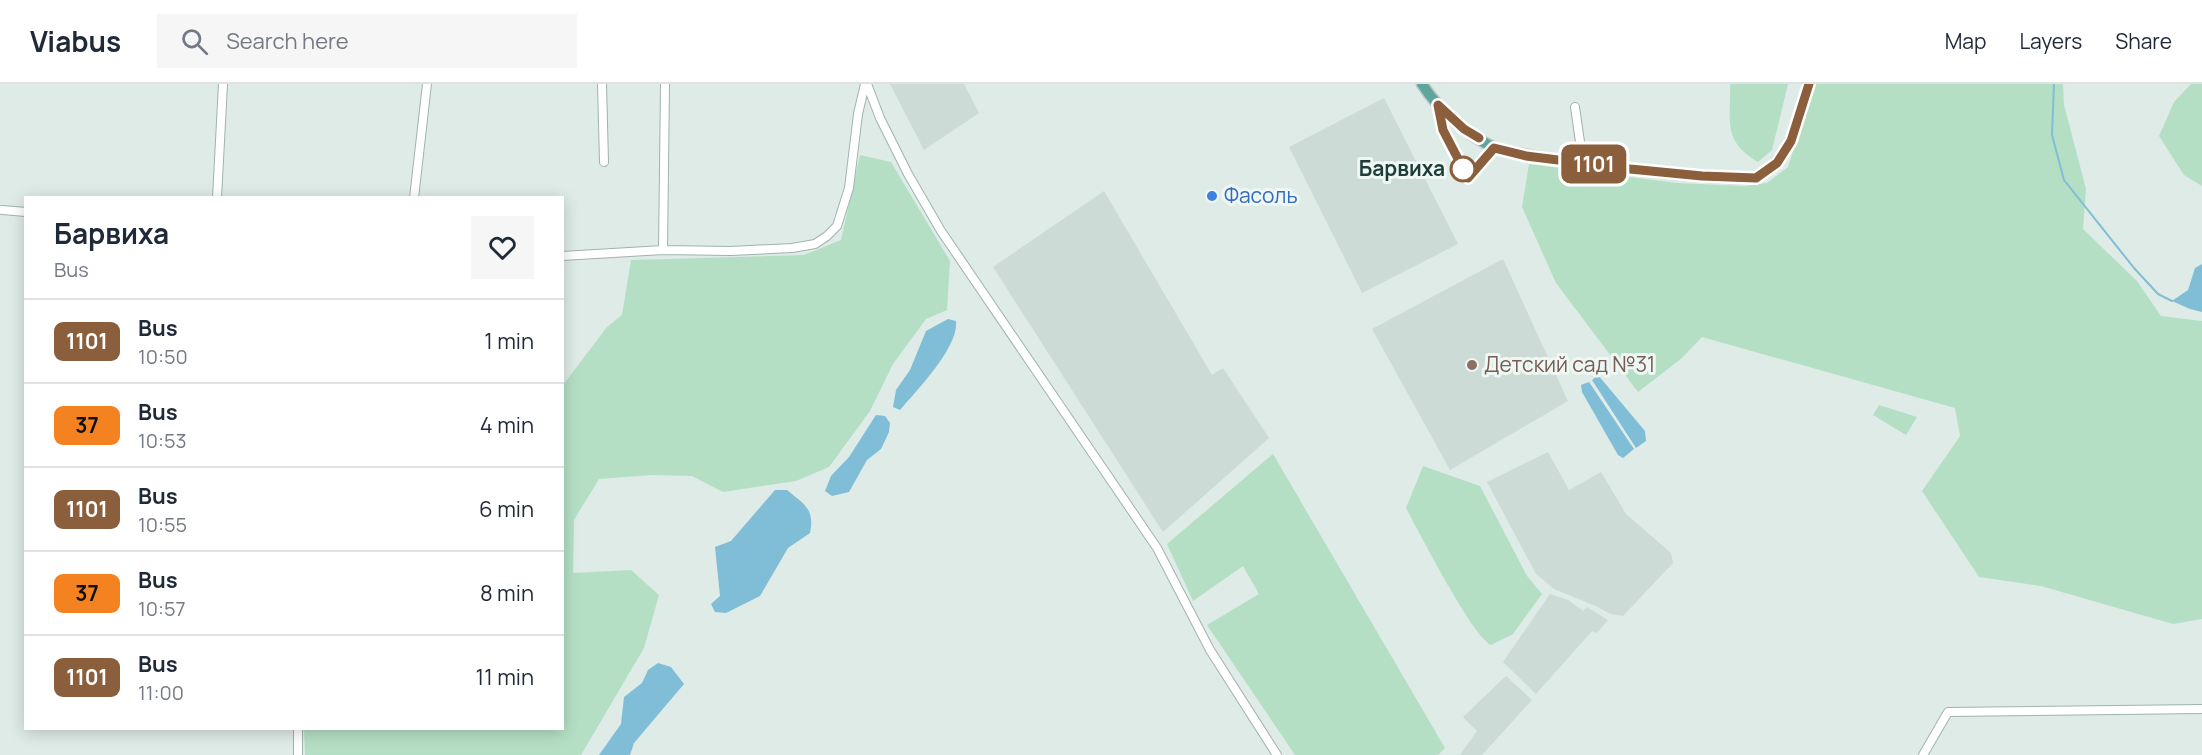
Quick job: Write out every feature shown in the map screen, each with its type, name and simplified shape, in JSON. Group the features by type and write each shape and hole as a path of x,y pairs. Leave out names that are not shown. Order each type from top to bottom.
{"main road":[{"path":"1422,84 1438,105 1464,129 1494,148 1526,156 1583,163 1702,176 1756,178 1777,163 1791,141 1809,84"}],"street":[{"path":"217,196 223,84"},
{"path":"414,196 427,84"},
{"path":"602,84 604,162"},
{"path":"663,250 664,84"},
{"path":"564,256 663,250 792,248 815,243 837,226 849,188 858,114 866,84"},
{"path":"866,84 884,127 941,231 1157,548 1210,650 1277,755"},
{"path":"1575,107 1583,163"},
{"path":"2,210 24,212"},
{"path":"1923,754 1948,712 2202,709"},
{"path":"298,730 298,755"}],"shaded area":[{"path":"890,84 964,84 979,113 924,150"},
{"path":"1384,98 1458,244 1362,293 1289,147"},
{"path":"1104,191 1212,375 1223,368 1269,438 1163,532 993,267"},
{"name":"Детский сад №31","path":"1503,259 1568,401 1450,470 1372,329"},
{"path":"1548,452 1569,490 1601,472 1626,514 1671,553 1673,563 1623,616 1610,614 1554,589 1536,574 1487,482"},
{"path":"1550,594 1568,600 1583,611 1587,607 1608,620 1597,633 1592,631 1536,694 1503,662"},
{"path":"1506,676 1532,700 1482,755 1460,755 1477,731 1463,717"}],"green space":[{"path":"1730,84 1788,84 1772,150 1758,162 1739,146 1734,138 1730,119"},
{"path":"1814,84 2063,84 2064,105 2086,189 2083,229 2137,281 2161,316 2202,321 2202,619 2173,624 2041,586 1979,577 1922,491 1960,436 1955,408 1702,337 1682,358 1638,392 1556,283 1522,207 1529,164 1677,183 1744,186 1767,183 1788,167"},
{"path":"2191,84 2202,84 2202,186 2184,175 2159,136 2174,102"},
{"path":"860,155 891,162 950,261 947,310 926,319 893,364 870,411 829,467 796,481 723,492 692,476 652,475 599,479 574,520 573,573 631,570 659,595 644,648 581,755 305,755 304,730 564,730 564,384 607,327 622,315 631,260 804,255 841,240"},
{"path":"1879,405 1917,417 1906,435 1873,415"},
{"path":"1273,454 1445,748 1438,755 1295,755 1207,625 1259,594 1243,566 1193,601 1167,544"},
{"path":"1423,466 1480,486 1527,576 1542,594 1513,634 1491,645 1482,638 1459,604 1406,508"}],"water":[{"path":"2202,264 2202,312 2172,301 2188,290 2195,268"},
{"path":"948,319 956,321 955,331 951,343 936,368 900,410 893,407 896,390 910,370 926,331"},
{"path":"1598,375 1645,431 1646,441 1636,448 1592,380"},
{"path":"1589,382 1634,449 1623,458 1618,455 1582,392 1581,385"},
{"path":"876,415 885,416 890,423 889,432 881,449 867,460 849,492 832,496 825,491 831,476 849,457"},
{"path":"775,490 787,490 807,508 811,518 810,533 788,548 760,596 726,613 715,612 711,604 720,596 715,547 731,541"},
{"path":"658,663 671,667 684,684 634,743 630,755 599,755 621,724 624,697 642,683 648,670"}],"waterway":[{"path":"2054,84 2052,135 2064,180 2134,268 2158,294 2172,301"}],"bus line":[{"name":"1101","path":"1479,138 1464,129 1438,105 1443,130 1468,178 1494,148 1526,156 1630,169 1702,176 1756,178 1777,163 1791,141 1809,84"}],"place":[{"name":"Барвиха","path":"1463,169"},
{"name":"Фасоль","path":"1212,196"},
{"name":"Детский сад №31","path":"1472,365"}]}
